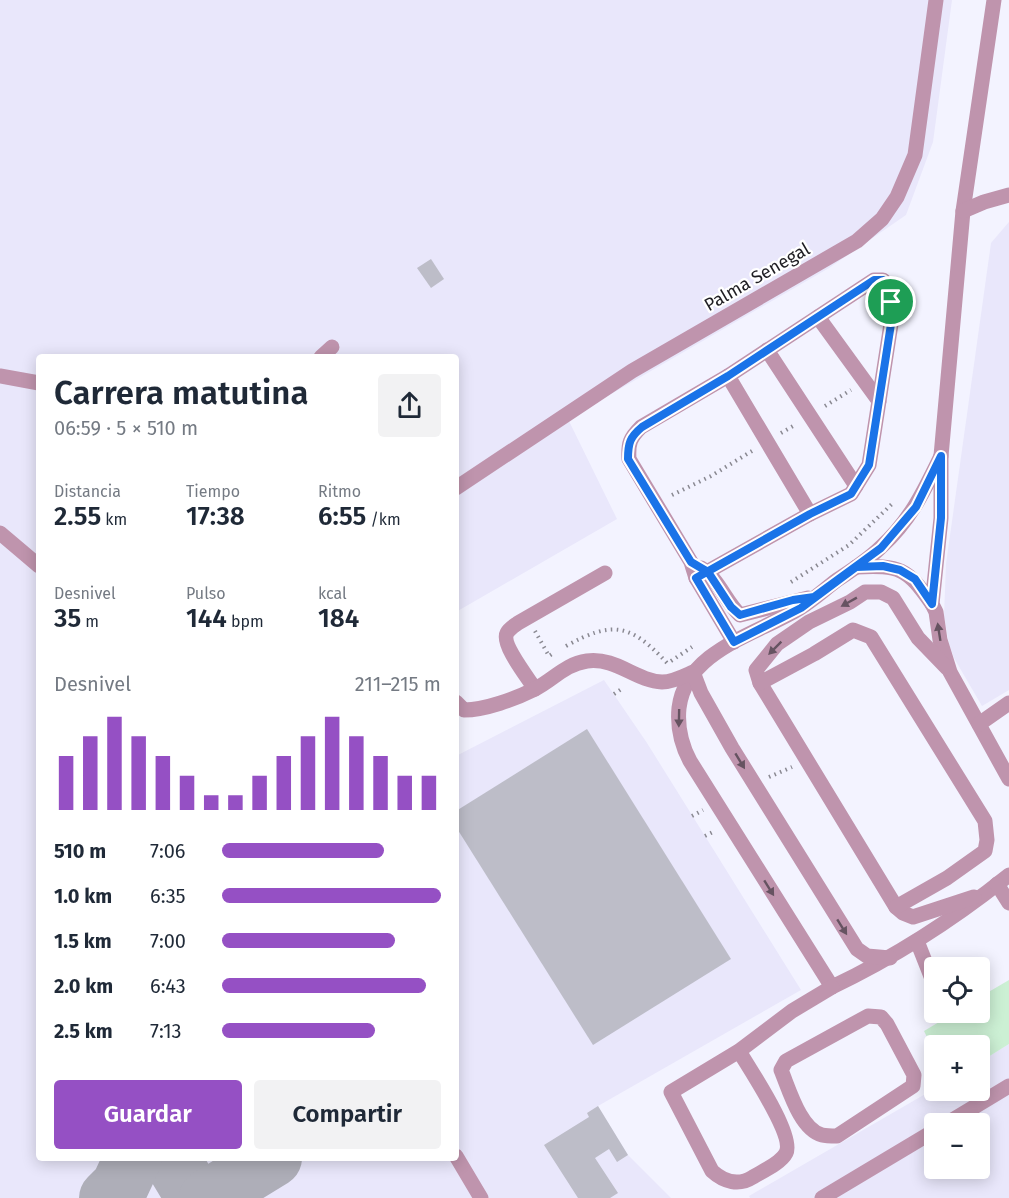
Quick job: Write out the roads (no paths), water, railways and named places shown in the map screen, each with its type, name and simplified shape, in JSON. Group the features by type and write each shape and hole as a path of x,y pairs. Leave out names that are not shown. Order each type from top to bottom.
{"street":[{"name":"Palma Senegal","path":"459,486 632,371 857,241 882,219 897,197 915,155 936,0"},
{"path":"932,604 941,518 941,456 963,211 994,0"},
{"path":"963,211 1009,195"},
{"path":"702,575 810,514 851,494 869,465 891,324 890,288 883,280 874,280 728,376 642,427 631,436 628,445 628,459 691,562 702,575 731,607 740,615 793,600 814,597"},
{"path":"818,317 879,401"},
{"path":"767,350 856,486"},
{"path":"0,376 36,382"},
{"path":"728,376 810,514"},
{"path":"832,987 683,748 678,717 680,702 684,687 702,662 734,642 801,608 881,548 916,507 941,456"},
{"path":"0,533 36,563"},
{"path":"856,567 883,566 900,570 915,579 936,612 940,640 950,672 1009,779"},
{"path":"535,689 507,645 508,631 526,618 605,573"},
{"path":"702,575 734,642"},
{"path":"950,672 918,638 893,598 881,592 866,592 809,622 777,644 756,670 760,683 896,907 913,917 998,884"},
{"path":"801,608 809,622"},
{"path":"760,683 853,630 872,637 985,821 987,831 985,851 947,878 896,907"},
{"path":"459,705 464,710 485,708 535,689 568,666 588,660 611,662 628,671 661,682 693,672"},
{"path":"693,672 701,693 732,748 857,949 867,956 890,958"},
{"path":"979,724 1009,703"},
{"path":"739,1051 775,1110 789,1143 782,1158 745,1182 735,1183 720,1179 712,1171 671,1092 739,1051 792,1011 917,941 998,884"},
{"path":"998,884 1009,903"},
{"path":"917,941 924,959"},
{"path":"868,1016 881,1017 887,1024 914,1075 913,1086 837,1136 822,1135 812,1130 804,1121 795,1102 781,1070 786,1061 868,1016"},
{"path":"964,1113 1009,1086"},
{"path":"775,1110 795,1102"},
{"path":"822,1198 924,1137"},
{"path":"459,1161 481,1198"}]}
